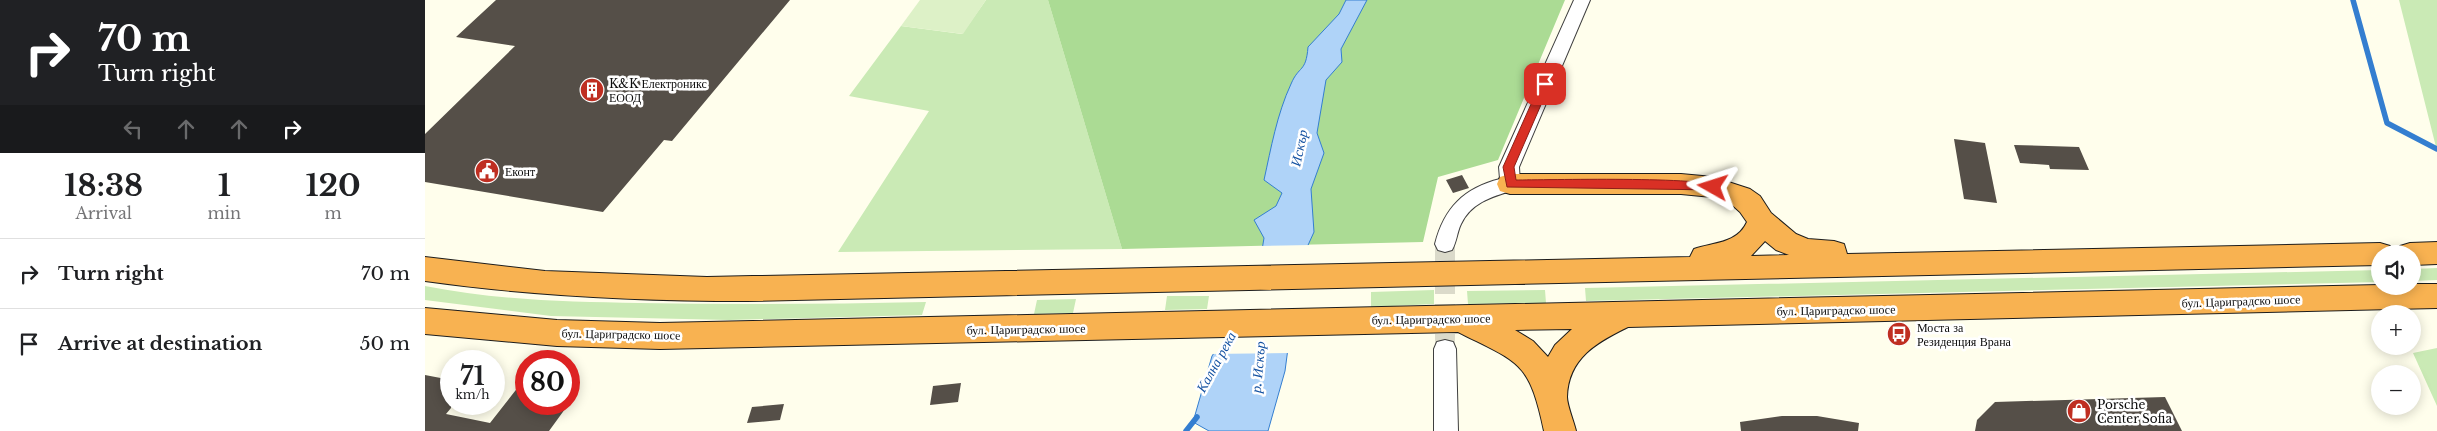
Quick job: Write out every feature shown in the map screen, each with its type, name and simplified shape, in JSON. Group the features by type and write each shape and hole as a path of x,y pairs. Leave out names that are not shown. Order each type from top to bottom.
{"highway":[{"path":"1511,184 1681,184 1713,187 1740,196 1750,204 1761,221 1786,242 1807,250 1952,263"},
{"path":"1635,270 1737,250 1747,246 1753,239 1761,221"},
{"path":"2421,254 2437,253"},
{"path":"425,269 516,282 648,290 747,290 2371,254"},
{"name":"бул. Цариградско шосе","path":"425,321 548,332 660,336 2437,296"},
{"path":"1553,393 1562,362 1576,343 1598,327 1625,315"},
{"path":"1458,319 1508,339 1533,358 1553,393 1560,431"}],"street":[{"path":"1445,244 1448,228 1459,209 1473,197 1492,187 1511,184 1509,167 1582,0"},
{"path":"1445,349 1446,431"}],"green space":[{"path":"920,0 986,0 963,34 901,26"},
{"path":"986,0 1048,0 1122,249 838,252 929,111 849,96 901,26 962,34"},
{"path":"1048,0 1565,0 1498,160 1438,177 1423,242 1122,249"},
{"path":"2399,0 2437,0 2437,151"},
{"path":"2437,268 2437,280 2421,281 2421,269"},
{"path":"2371,270 2371,282 1586,301 1585,288"},
{"path":"425,286 505,297 585,302 819,304 926,302 922,315 729,320 551,316 425,300"},
{"path":"1434,290 1434,304 1371,307 1371,292"},
{"path":"1545,290 1546,303 1468,304 1467,291"},
{"path":"1167,296 1209,296 1207,309 1165,310"},
{"path":"1076,299 1073,313 1034,314 1037,300"},
{"path":"2437,348 2437,406 2421,371 2421,365 2418,365 2414,355 2421,355 2421,351"}],"water":[{"path":"1346,0 1367,0 1341,49 1342,62 1326,80 1317,133 1324,153 1311,189 1314,232 1299,265 1285,371 1268,431 1209,431 1193,422 1212,356 1255,292 1264,238 1254,220 1276,206 1282,193 1264,180 1282,107 1294,78 1306,61 1308,47 1339,14"}],"pier":[{"path":"1311,245 1301,266 1290,353 1209,354 1252,291 1260,246"}],"building":[{"name":"K&K Електроникс ЕООД","path":"496,0 790,0 672,141 664,140 603,212 425,182 425,134 515,46 456,37"},
{"path":"1954,139 1985,143 1997,203 1964,199"},
{"path":"2014,145 2079,147 2089,170 2050,169 2049,165 2020,163"},
{"path":"1462,175 1469,188 1453,193 1446,180"},
{"path":"425,375 440,378 440,415 451,415 490,423 496,415 505,415 505,404 515,391 515,415 561,415 549,431 425,431"},
{"path":"961,383 958,402 930,405 933,386"},
{"name":"Porsche Center Sofia","path":"2165,397 2182,431 1975,431 1977,420 1995,402"},
{"path":"784,404 780,420 747,423 752,407"},
{"path":"1782,416 1817,416 1859,423 1858,431 1741,431 1740,422"}],"waterway":[{"path":"2353,0 2387,123 2437,149"},
{"name":"Кална река","path":"1186,431 1197,417"}],"tunnel":[{"path":"1445,244 1445,349"}],"place":[{"name":"K&K Електроникс ЕООД","path":"592,90"},
{"name":"Еконт","path":"487,171"},
{"name":"Моста за Резиденция Врана","path":"1899,334"},
{"name":"Porsche Center Sofia","path":"2079,411"}],"route":[{"path":"1545,84 1509,167 1511,184 1681,184 1713,187"}],"water label":[{"name":"Искър","path":"1299,148"},
{"name":"р. Искър","path":"1258,367"}]}
